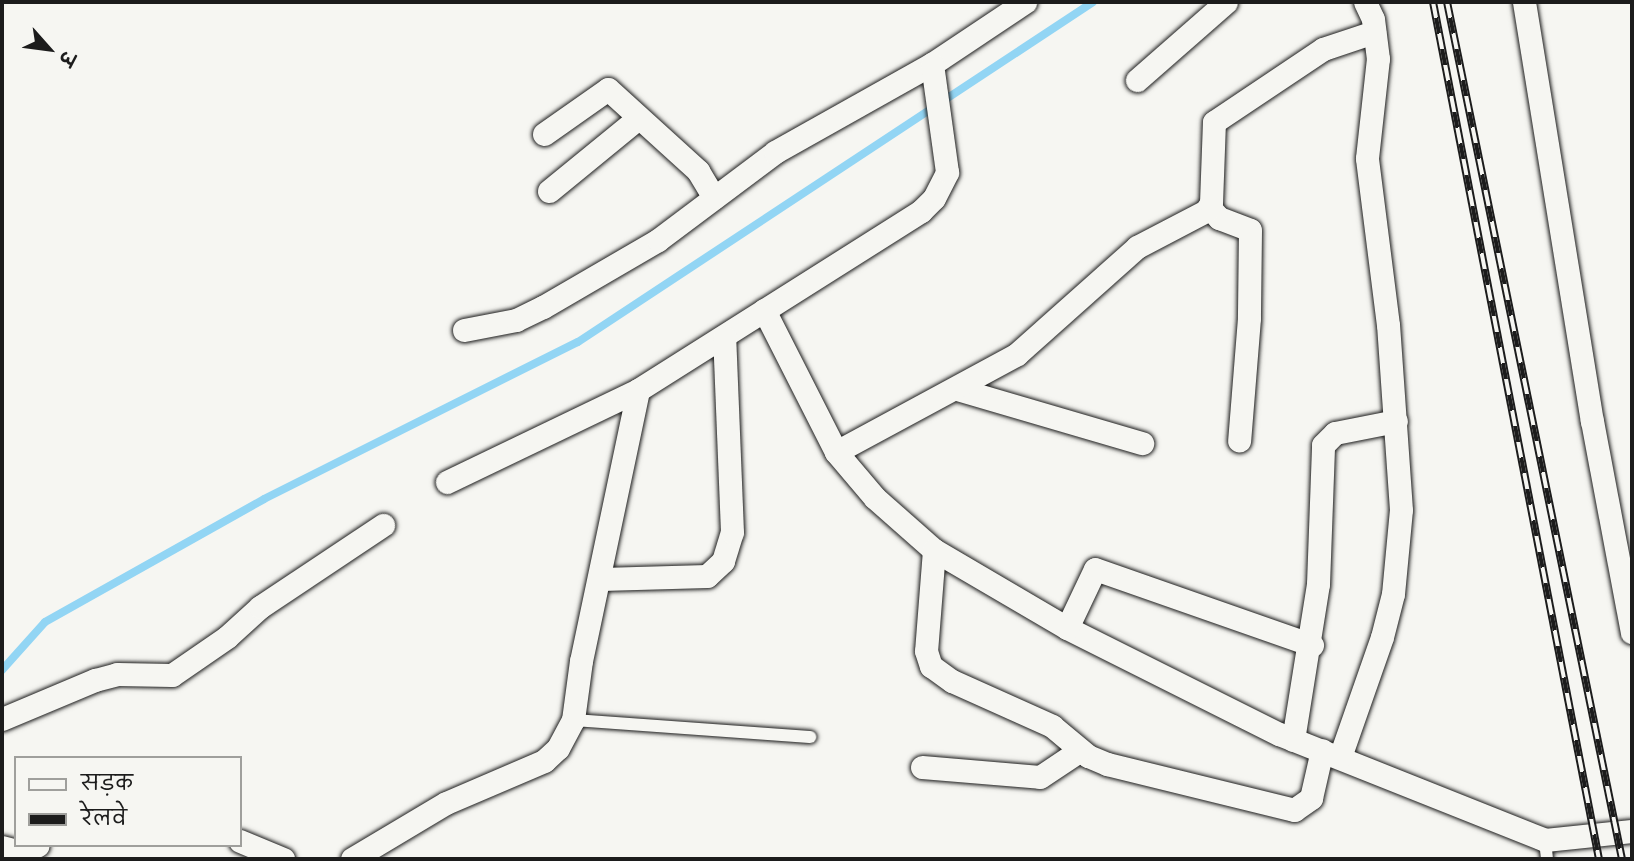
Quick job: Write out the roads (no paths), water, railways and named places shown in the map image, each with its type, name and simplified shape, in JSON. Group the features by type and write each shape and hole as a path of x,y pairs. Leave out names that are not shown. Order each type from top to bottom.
{"street":[{"path":"464,330 516,320 658,240 775,152 932,64 1026,2"},
{"path":"1137,80 1226,2"},
{"path":"934,550 926,651 931,666 952,681 1052,726 1079,751 1107,764 1294,810 1311,798 1331,754 1393,594 1401,510 1396,421 1367,158 1378,89 1374,32 1364,2"},
{"path":"1524,2 1592,422 1632,632"},
{"path":"1239,441 1249,318 1250,230 1219,218 1209,207 1214,122 1323,49 1374,32"},
{"path":"447,482 638,390 724,337 934,198 947,172 932,64"},
{"path":"544,134 605,89 611,90 637,120 698,171 714,198"},
{"path":"549,191 637,120"},
{"path":"836,452 898,416 957,389 1033,342 1137,247 1209,207"},
{"path":"764,310 836,452 876,498 934,550 1067,628 1293,740 1331,754 1546,850 1632,831"},
{"path":"601,579 707,576 723,561 732,532 724,337"},
{"path":"957,389 1142,443"},
{"path":"352,859 446,803 544,761 558,748 573,720 581,661 601,579 638,390"},
{"path":"1293,740 1312,645 1323,445 1335,433 1396,421"},
{"path":"2,719 95,680 117,674 172,675 227,637 260,607 383,525"},
{"path":"1067,628 1095,569 1312,645"},
{"path":"922,768 1040,777 1079,751"},
{"path":"242,842 283,859"},
{"path":"2,847 20,852 33,847"}],"lane":[{"path":"573,720 810,737"}],"waterway":[{"path":"2,670 45,622 264,499 578,342 1093,2"}],"railway":[{"path":"1433,2 1599,859"},
{"path":"1447,2 1622,859"}]}
